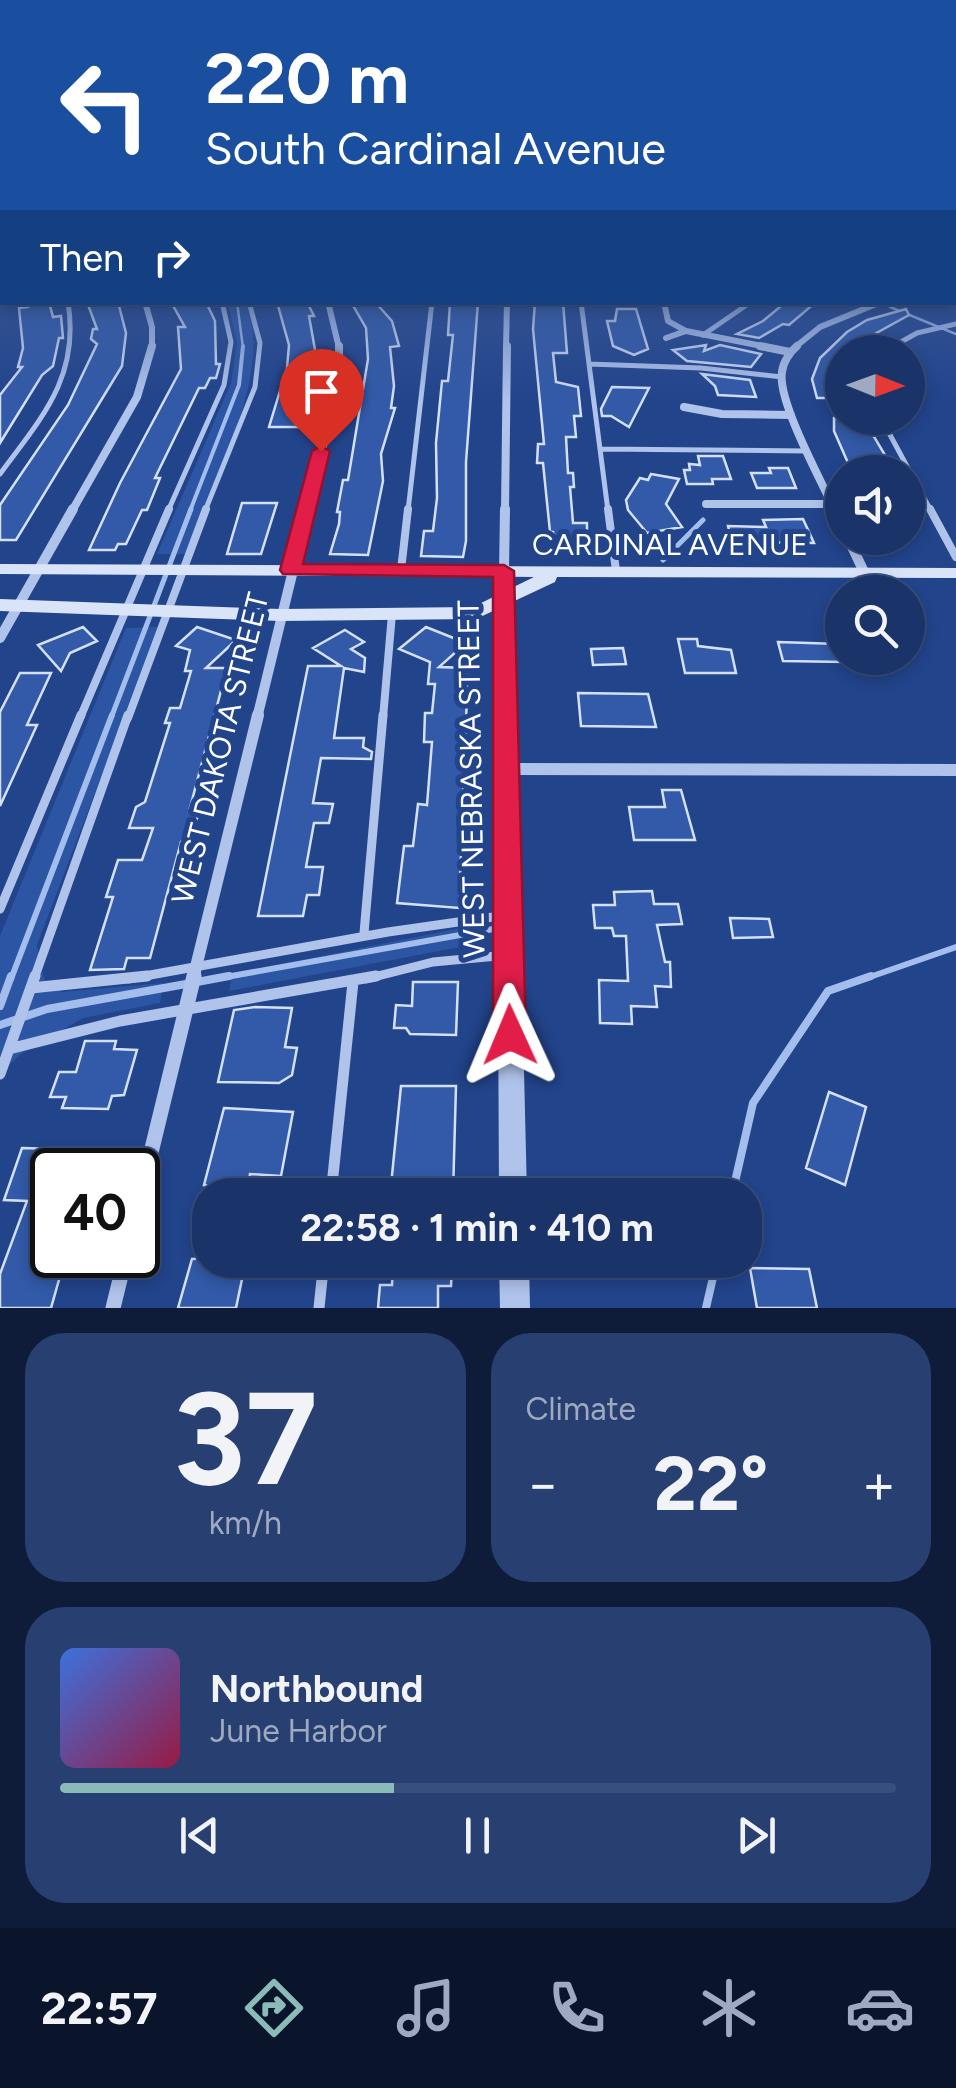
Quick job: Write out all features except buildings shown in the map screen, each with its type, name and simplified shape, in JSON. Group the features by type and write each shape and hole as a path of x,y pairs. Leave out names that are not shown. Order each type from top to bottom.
{"main road":[{"name":"CARDINAL AVENUE","path":"0,568 956,573"},
{"path":"9,605 280,615 476,612 504,601 526,584 578,572"}],"street":[{"path":"0,638 9,605 37,569 136,396 152,356 153,320 146,305"},
{"name":"WEST DAKOTA STREET","path":"152,1148 340,381 339,341 329,305"},
{"name":"WEST NEBRASKA STREET","path":"507,305 504,769 512,1178"},
{"path":"665,305 668,321 686,330 790,352"},
{"path":"825,489 791,415 782,377 790,352 820,328 871,305"},
{"path":"666,338 686,330"},
{"path":"684,407 722,414 791,415"},
{"path":"706,504 825,504"},
{"path":"856,555 864,572"},
{"path":"504,769 956,770"},
{"path":"113,1308 120,1278"},
{"path":"514,1278 515,1308"}],"lane":[{"path":"0,474 68,373 75,333 69,305"},
{"path":"0,909 229,368 231,342 223,305"},
{"path":"0,1074 166,610 255,387 260,344 250,305"},
{"path":"401,570 432,305"},
{"path":"581,305 616,571"},
{"path":"703,335 746,305"},
{"path":"911,335 956,324"},
{"path":"590,364 701,368 782,377"},
{"path":"890,435 956,557"},
{"path":"601,449 807,451"},
{"path":"364,934 392,614"},
{"path":"31,988 77,986 195,968 364,934 507,915"},
{"path":"9,1049 185,1009 352,982 432,962 508,955"},
{"path":"333,1178 352,982"},
{"path":"319,1308 322,1278"}],"shaded area":[{"path":"228,305 246,305 253,329 253,360 236,428 185,554 157,554 231,383 237,343"},
{"path":"158,627 37,945 44,979 62,992 163,983 160,1003 83,1018 21,1054 0,1073 0,936 126,628"},
{"path":"481,924 481,943 229,991 232,974"}],"waterway":[{"path":"237,305 243,347"},
{"path":"890,307 956,334"},
{"path":"190,511 239,385 243,347"},
{"path":"111,718 191,509"},
{"path":"663,560 703,520"},
{"path":"11,979 112,715"},
{"path":"215,979 499,928"},
{"path":"864,979 956,947"},
{"path":"0,1006 11,976"},
{"path":"197,982 229,976"},
{"path":"736,1178 753,1103 828,991 871,976"},
{"path":"0,1025 47,1009 186,984"},
{"path":"706,1308 713,1278"}],"route":[{"path":"321,451 291,570 504,571 510,1035"}]}
